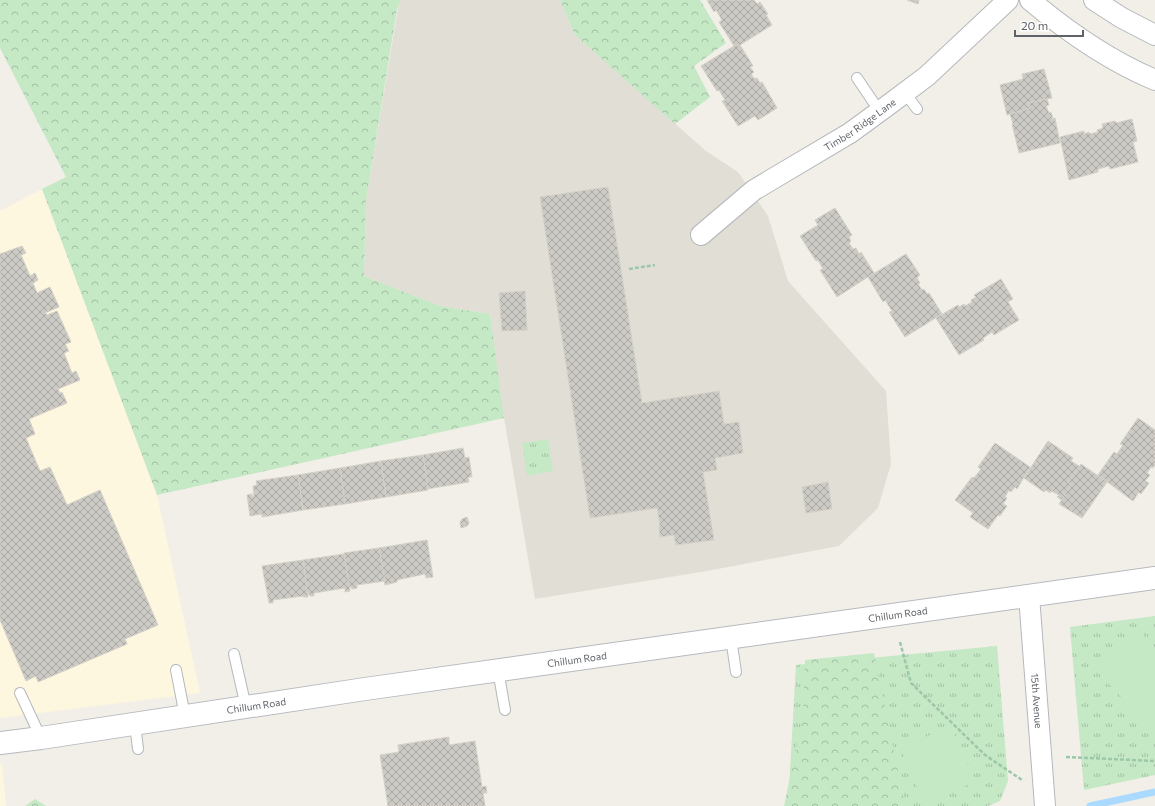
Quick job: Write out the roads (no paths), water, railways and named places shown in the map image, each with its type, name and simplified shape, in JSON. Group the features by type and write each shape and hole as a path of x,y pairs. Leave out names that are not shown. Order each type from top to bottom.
{"main road":[{"name":"Chillum Road","path":"0,743 498,670 1155,578"}],"street":[{"name":"Timber Ridge Lane","path":"701,235 754,190 850,133 905,93 927,76 1008,0"},
{"path":"1030,0 1069,32 1130,70 1155,80"},
{"path":"1094,0 1122,18 1155,35"},
{"name":"15th Avenue","path":"1029,596 1044,803"}],"lane":[{"path":"857,78 880,112"},
{"path":"905,93 917,108"},
{"path":"731,638 736,672"},
{"path":"234,654 246,707"},
{"path":"176,670 185,716"},
{"path":"498,670 505,710"},
{"path":"20,693 41,738"},
{"path":"135,724 138,749"}],"waterway":[{"path":"1090,806 1155,792"}]}
